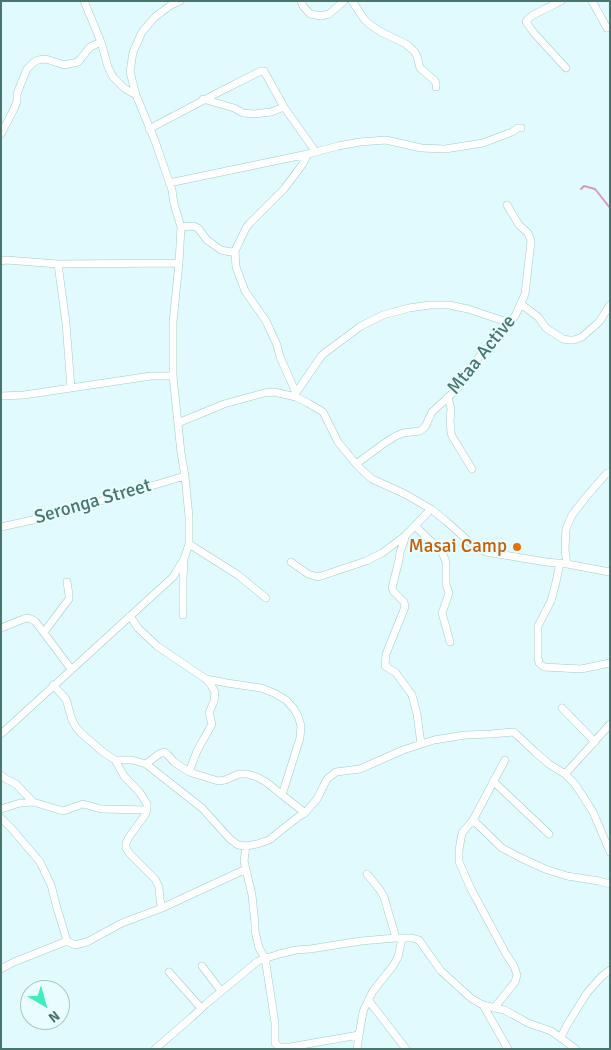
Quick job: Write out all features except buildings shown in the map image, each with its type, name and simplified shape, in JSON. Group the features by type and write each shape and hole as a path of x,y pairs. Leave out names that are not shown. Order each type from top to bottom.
{"street":[{"path":"84,1 101,42 108,67 124,88 136,95"},
{"path":"1,734 172,577 184,559 189,544 189,517 173,376 173,322 181,227 172,190 136,95 130,72 133,52 142,32 155,17 173,3 180,1"},
{"path":"302,1 303,6 310,14 321,16 329,14 344,1"},
{"path":"352,1 369,24 406,44 414,51 420,68 434,80 436,88"},
{"path":"561,1 533,15 526,22 566,68"},
{"path":"592,1 607,28"},
{"path":"1,134 14,109 22,81 34,62 46,59 64,65 78,62 90,47 101,42"},
{"path":"150,129 203,99 264,71 311,152"},
{"path":"203,99 234,108 243,113 271,112 284,107"},
{"path":"169,183 360,142 386,140 433,150 460,148 483,144 521,128"},
{"path":"296,395 266,322 245,291 236,267 235,251 246,228 284,189 311,152"},
{"name":"Mtaa Active","path":"356,464 396,436 425,427 432,412 456,390 484,351 510,323 525,294 531,241 528,233 519,225 507,205"},
{"path":"181,227 193,226 198,228 207,240 221,250 235,251"},
{"path":"1,261 58,264 179,263"},
{"path":"58,264 66,323 71,388"},
{"path":"521,304 538,317 546,328 563,339 569,340 582,337 594,327 610,305"},
{"path":"296,395 322,356 361,326 383,315 409,308 449,305 468,309 510,323"},
{"path":"1,396 24,395 151,376 173,376"},
{"path":"178,423 224,404 264,393 274,392 296,395 323,412 338,442 356,464 372,479 405,494 431,509 475,547 486,552 610,572"},
{"path":"448,396 451,409 452,436 472,469"},
{"path":"610,472 586,496 572,515 566,529 563,564 551,601 538,626 538,657 539,663 544,667 581,669 610,663"},
{"name":"Seronga Street","path":"1,527 46,517 185,476"},
{"path":"291,562 308,574 318,577 359,563 382,553 405,536 431,509"},
{"path":"415,526 442,552 446,562 446,584 449,593 442,613 450,642"},
{"path":"405,536 392,588 404,602 405,607 386,654 385,666 396,673 412,695 421,744"},
{"path":"189,544 238,575 266,598"},
{"path":"183,615 184,559"},
{"path":"44,632 68,600 67,582"},
{"path":"130,616 138,628 157,646 206,679 215,692 214,702 209,713 212,724 197,751 189,772"},
{"path":"1,628 26,618 35,621 71,670"},
{"path":"206,679 227,684 261,688 286,700 294,709 301,726 300,738 282,794"},
{"path":"54,685 66,699 76,727 103,752 115,760 124,776 146,804 147,810 142,821 129,837 126,848 155,879 159,887 162,908"},
{"path":"562,708 595,742"},
{"path":"565,774 610,724"},
{"path":"115,760 132,760 146,764 202,808 238,846 246,846 269,840 305,813 317,799 327,779 336,772 360,769 403,750 434,740 465,735 513,732 549,764 576,784 592,812 610,852"},
{"path":"146,764 164,752 174,762 189,772 218,781 239,774 257,777 305,813"},
{"path":"494,1008 515,982 517,975 459,862 459,850 462,833 473,820 505,760"},
{"path":"1,775 16,784 33,802"},
{"path":"494,781 549,834"},
{"path":"1,809 20,803 33,802 63,811 83,804 101,809 147,810"},
{"path":"1,818 12,828 40,862 51,885 56,908 67,941 75,945 88,942 122,923 162,908 246,869"},
{"path":"473,820 502,848 519,857 545,869 567,876 610,884"},
{"path":"246,846 244,861 252,895 256,924 255,932 259,948 265,958 275,1023 276,1045 284,1048 359,1035"},
{"path":"357,1049 363,1012 373,992 398,957 399,938 384,897 367,874"},
{"path":"155,1049 258,960 296,950 310,950 361,941 412,938 419,940 441,971 472,999 551,1031 576,1049"},
{"path":"1,969 67,941"},
{"path":"202,966 221,991"},
{"path":"561,1037 592,986 610,970"},
{"path":"169,972 201,1008"},
{"path":"369,1001 406,1049"},
{"path":"483,1005 508,1049"}],"waterway":[{"path":"581,189 584,186 595,189 610,208"}],"place":[{"name":"Masai Camp","path":"517,547"}]}
